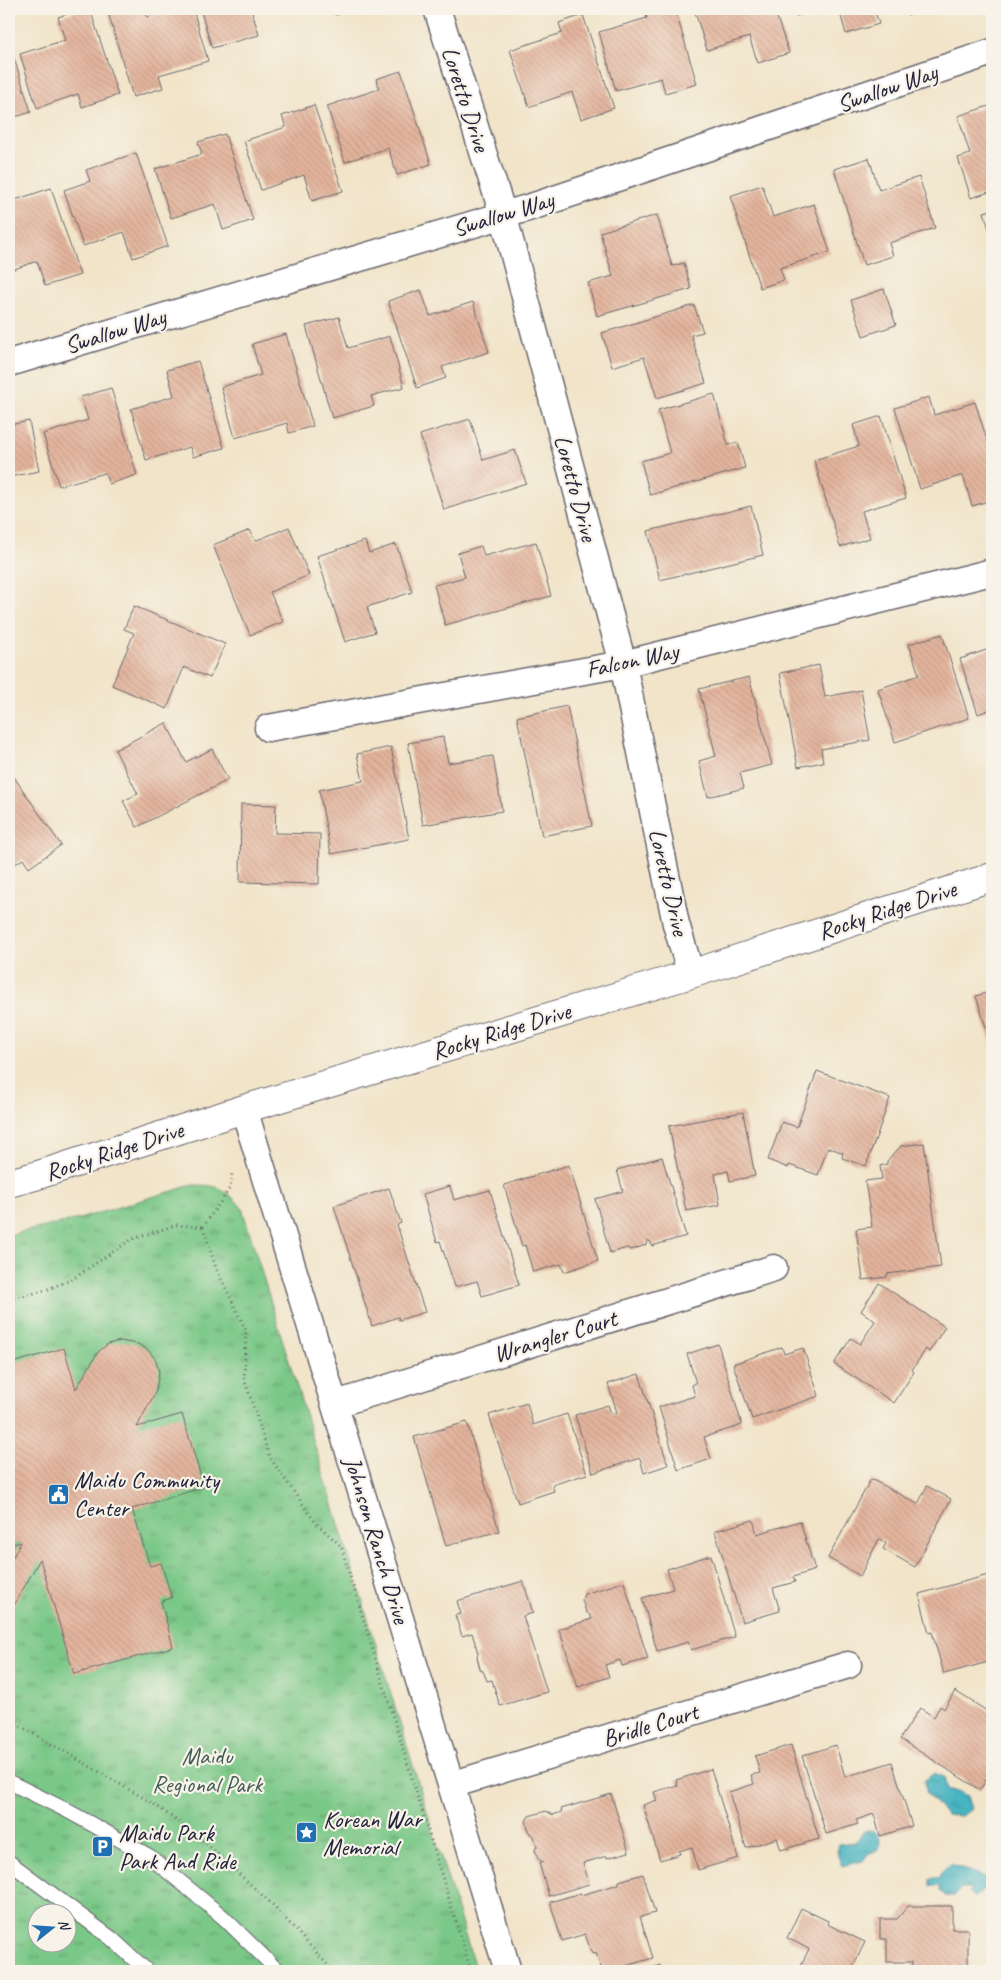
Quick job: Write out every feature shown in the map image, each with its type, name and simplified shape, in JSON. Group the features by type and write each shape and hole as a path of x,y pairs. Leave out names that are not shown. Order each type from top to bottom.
{"main road":[{"name":"Rocky Ridge Drive","path":"9,1183 244,1109 691,974 992,877"}],"street":[{"name":"Loretto Drive","path":"437,9 503,214 623,664 676,924 691,974"},
{"name":"Swallow Way","path":"9,363 534,206 992,52"},
{"name":"Falcon Way","path":"268,728 623,664 992,572"},
{"name":"Johnson Ranch Drive","path":"244,1109 336,1404 508,1971"},
{"name":"Wrangler Court","path":"336,1404 774,1268"},
{"name":"Bridle Court","path":"451,1785 848,1665"}],"lane":[{"path":"9,1782 66,1810 149,1856 223,1917 278,1971"},
{"path":"9,1862 111,1938 147,1971"}],"path":[{"path":"203,1227 230,1188 233,1170"},
{"path":"9,1299 40,1292 71,1280 132,1239 176,1225 203,1227"},
{"path":"203,1227 216,1268 246,1330 244,1378 270,1458 316,1523 341,1546 471,1971"},
{"path":"12,1721 154,1804 201,1839 274,1906 333,1971"}],"green space":[{"name":"Maidu Regional Park","path":"192,1185 215,1187 225,1191 242,1208 476,1971 9,1971 9,1235 79,1219"}],"water":[{"path":"934,1773 944,1777 946,1787 949,1790 958,1791 967,1796 971,1809 962,1816 946,1815 927,1794 924,1781"},
{"path":"872,1830 877,1833 880,1839 879,1850 868,1854 863,1861 842,1866 837,1852 839,1844 855,1842 864,1832"},
{"path":"950,1864 988,1878 989,1884 975,1898 968,1888 961,1888 954,1896 945,1896 940,1891 940,1886 930,1886 930,1878 940,1878 940,1874"}],"building":[{"path":"82,9 90,9 118,95 82,107 78,94 37,108 20,54 65,40 58,17"},
{"path":"107,9 145,9 147,17 175,9 193,9 208,61 159,75 163,88 133,97"},
{"path":"200,9 260,9 252,12 259,35 212,48"},
{"path":"333,9 356,9 335,15"},
{"path":"644,9 675,9 697,84 665,93 661,78 616,91 599,32 647,18"},
{"path":"694,9 774,9 789,53 758,63 749,37 707,50"},
{"path":"794,9 818,9 796,16"},
{"path":"839,9 874,9 879,24 846,34"},
{"path":"906,9 928,9 908,15"},
{"path":"583,15 614,108 581,119 572,92 529,107 510,50 562,33 559,23"},
{"path":"14,58 31,112 9,119 9,59"},
{"path":"401,71 431,164 397,175 388,148 345,162 327,106 379,89 376,79"},
{"path":"314,105 343,191 312,201 304,175 261,190 244,141 286,127 282,116"},
{"path":"992,105 992,191 971,198 958,158 970,154 958,116"},
{"path":"225,134 253,220 223,230 215,204 171,218 155,169 202,154 198,142"},
{"path":"136,153 168,246 133,258 124,232 83,246 64,190 90,181 86,170"},
{"path":"869,158 879,190 919,177 935,228 889,243 893,256 864,265 834,169"},
{"path":"762,185 773,217 814,204 830,252 780,268 784,280 760,288 730,196"},
{"path":"51,188 80,275 45,286 37,261 9,271 9,202"},
{"path":"992,210 992,239 984,212"},
{"path":"657,215 672,266 684,263 691,289 597,316 588,283 613,276 600,232"},
{"path":"884,289 896,325 863,336 851,300"},
{"path":"421,290 430,316 473,302 489,352 442,367 446,378 417,388 388,301"},
{"path":"694,305 703,332 691,335 706,383 657,398 644,357 612,367 602,333"},
{"path":"339,317 348,348 390,336 404,387 371,396 374,406 332,418 306,326"},
{"path":"286,334 313,426 289,433 287,423 235,438 221,387 261,375 252,344"},
{"path":"198,361 224,448 193,457 190,447 146,460 131,409 174,396 167,370"},
{"path":"111,388 137,475 109,484 105,473 59,486 43,434 88,420 81,397"},
{"path":"714,394 728,445 738,443 745,468 650,495 641,461 670,453 658,410"},
{"path":"929,397 934,415 975,402 992,456 992,500 972,506 963,475 920,489 895,408"},
{"path":"881,416 906,498 862,511 870,538 840,547 814,460 859,446 853,425"},
{"path":"470,419 483,460 515,450 526,483 444,510 420,435"},
{"path":"29,421 39,471 9,477 9,425"},
{"path":"751,506 763,555 660,580 648,531"},
{"path":"289,527 309,575 270,592 283,622 250,635 213,545 250,530 255,541"},
{"path":"365,541 369,553 396,544 412,592 367,607 375,632 345,642 317,556"},
{"path":"536,542 551,596 445,625 434,585 465,577 458,553 481,546 484,556"},
{"path":"134,606 225,644 210,678 184,667 167,709 112,685 134,633 124,629"},
{"path":"942,634 969,718 895,742 878,689 919,675 909,644"},
{"path":"992,648 992,709 978,714 960,659"},
{"path":"819,665 825,697 861,690 870,740 821,749 823,762 798,767 780,673"},
{"path":"749,677 772,765 740,773 744,788 708,797 699,761 716,756 699,689"},
{"path":"567,706 592,826 542,836 517,717"},
{"path":"166,723 186,762 212,749 228,780 137,827 123,801 138,794 115,750"},
{"path":"443,737 448,763 493,756 502,811 423,825 408,743"},
{"path":"391,747 409,839 331,854 319,790 363,781 357,754"},
{"path":"9,770 61,845 29,868 23,859 9,868"},
{"path":"241,804 276,805 275,833 320,834 319,884 240,882"},
{"path":"992,991 992,1046 976,996"},
{"path":"817,1071 890,1098 866,1166 842,1158 843,1153 828,1147 818,1175 789,1165 788,1168 768,1160 782,1122 797,1127"},
{"path":"743,1112 755,1176 730,1181 728,1171 715,1174 720,1205 686,1211 669,1126"},
{"path":"924,1143 941,1267 887,1274 887,1277 863,1280 856,1229 872,1227 865,1181 882,1179 880,1166 887,1164 887,1161 901,1146"},
{"path":"662,1157 686,1236 652,1246 650,1241 647,1241 646,1245 631,1250 627,1248 610,1253 595,1199 623,1191 617,1170"},
{"path":"569,1165 598,1261 564,1272 561,1264 533,1272 525,1245 522,1246 504,1185"},
{"path":"450,1186 454,1200 490,1190 519,1285 482,1296 477,1281 455,1287 440,1241 437,1242 423,1194"},
{"path":"389,1188 401,1223 397,1225 425,1312 399,1320 398,1317 372,1326 334,1206"},
{"path":"879,1283 945,1327 929,1352 926,1349 894,1403 834,1364 851,1338 860,1344 875,1321 861,1311"},
{"path":"120,1341 138,1344 148,1350 156,1360 159,1372 156,1391 137,1427 182,1414 204,1487 132,1509 150,1566 161,1563 172,1598 161,1601 173,1647 74,1674 40,1559 11,1611 9,1609 9,1564 21,1542 9,1545 9,1465 11,1465 9,1456 9,1364 64,1348 76,1389 98,1352 108,1344"},
{"path":"718,1344 742,1425 704,1437 711,1459 678,1470 659,1407 695,1396 692,1385 696,1383 687,1354"},
{"path":"782,1347 784,1354 803,1348 819,1396 752,1419 733,1364"},
{"path":"639,1374 668,1465 644,1473 640,1458 593,1473 575,1415 608,1405 611,1414 617,1412 608,1384"},
{"path":"527,1403 533,1425 567,1414 587,1474 552,1485 554,1491 518,1503 489,1415"},
{"path":"467,1422 499,1531 446,1546 414,1437"},
{"path":"871,1479 918,1504 927,1486 951,1499 915,1567 883,1549 886,1543 879,1539 860,1576 828,1558"},
{"path":"753,1520 757,1534 800,1521 815,1570 793,1577 795,1582 773,1588 780,1611 742,1622 715,1531"},
{"path":"711,1555 735,1637 691,1650 688,1642 657,1651 642,1598 673,1589 667,1569"},
{"path":"992,1574 992,1661 944,1674 932,1632 929,1633 919,1594"},
{"path":"523,1581 533,1613 523,1616 547,1692 500,1706 492,1680 487,1681 483,1671 480,1669 478,1653 472,1633 462,1636 455,1615 461,1614 457,1601"},
{"path":"624,1582 648,1659 622,1666 620,1660 605,1665 609,1677 578,1687 559,1629 592,1619 586,1612 582,1600 584,1594"},
{"path":"955,1691 992,1714 992,1770 980,1790 900,1739 920,1708 934,1717 940,1706 944,1709"},
{"path":"791,1745 819,1839 781,1850 777,1838 746,1848 729,1792 754,1784 751,1775 760,1773 755,1756"},
{"path":"836,1745 845,1777 892,1762 912,1826 880,1836 874,1814 856,1820 858,1824 826,1834 802,1756"},
{"path":"711,1769 738,1858 698,1870 692,1847 679,1851 680,1854 660,1860 643,1805 657,1800 654,1792 678,1785 676,1780"},
{"path":"611,1794 629,1852 583,1863 589,1884 549,1896 539,1863 543,1862 538,1859 534,1836 530,1834 526,1821 529,1816 546,1811 553,1815 562,1812 561,1809"},
{"path":"643,1874 655,1913 640,1917 653,1958 602,1971 596,1953 592,1954 585,1934 562,1941 550,1902 619,1884 619,1881"},
{"path":"908,1906 952,1906 952,1929 968,1929 968,1968 952,1969 953,1971 912,1971 912,1962 887,1962 887,1939 880,1939 880,1919 897,1919"},
{"path":"801,1908 828,1921 827,1924 865,1942 851,1971 798,1971 809,1949 787,1938"},
{"path":"660,1965 662,1971 642,1971"}],"place":[{"name":"Maidu Community Center","path":"58,1494"},
{"name":"Korean War Memorial","path":"307,1833"},
{"name":"Maidu Park Park And Ride","path":"103,1847"}]}
